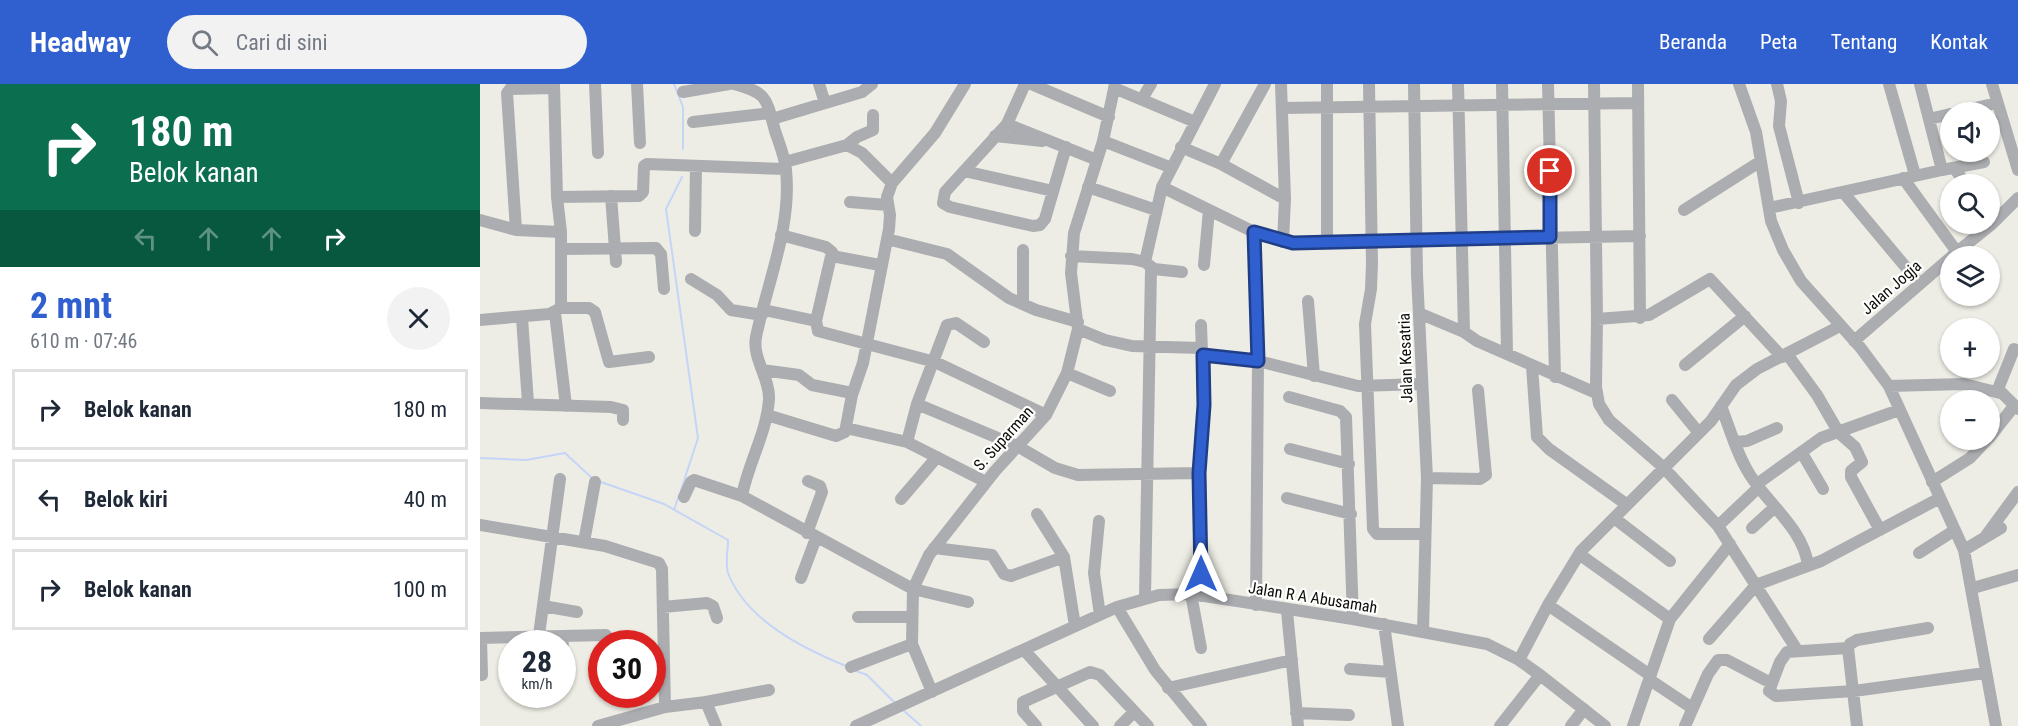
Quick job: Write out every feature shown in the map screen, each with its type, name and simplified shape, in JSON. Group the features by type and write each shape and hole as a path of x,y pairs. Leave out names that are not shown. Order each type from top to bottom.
{"street":[{"path":"595,84 598,153"},
{"path":"637,84 640,143"},
{"path":"683,92 729,84"},
{"path":"734,84 751,86 763,96 786,165 786,200 781,235 756,348 769,397 767,415 741,496"},
{"path":"819,84 825,103"},
{"path":"767,415 836,436 843,434 852,393 863,363 880,265 887,239 890,218 887,206 888,192 892,183 935,133 965,84"},
{"path":"1024,84 1007,124 943,195 942,201 947,206 1037,226 1045,219 1066,147"},
{"path":"1031,84 1108,117"},
{"path":"1142,99 1151,84"},
{"path":"1145,597 1148,472 1148,265 1156,210 1162,187 1215,84"},
{"path":"1221,164 1265,84"},
{"path":"1281,84 1285,199 1283,242"},
{"path":"1327,84 1327,242"},
{"path":"1369,84 1371,289 1365,324 1373,531 1377,534 1425,534"},
{"name":"Jalan Kesatria","path":"1414,84 1417,239 1427,478 1423,632"},
{"path":"1458,84 1464,332"},
{"path":"1502,84 1508,353"},
{"path":"1548,84 1555,377"},
{"path":"1594,84 1596,393 1599,404 1609,420 1664,466 1718,526 1797,650"},
{"path":"1638,84 1640,318"},
{"path":"1739,84 1753,122 1776,236 1801,281 1854,341 1889,386 1964,550 1973,588 1985,673 1996,726"},
{"path":"1777,84 1781,101 1779,126 1799,203"},
{"path":"1889,84 1909,177 1948,246"},
{"path":"1920,84 1929,119 1948,169 1954,174"},
{"path":"1992,84 1996,102"},
{"path":"516,230 507,93 510,89 554,86 557,197 562,249 558,310 566,406"},
{"path":"693,122 771,116 825,103 868,86"},
{"path":"1115,86 1195,122"},
{"name":"S. Suparman","path":"932,692 912,644 910,617 913,588 918,574 934,548 986,482 1046,415 1067,373 1078,326 1071,256 1074,233 1103,141 1115,86"},
{"path":"1282,108 1415,104 1638,103"},
{"path":"2000,111 2015,148 2018,170"},
{"path":"557,197 642,194 644,166 647,164 696,167 786,165 847,145 856,136 873,130 873,115"},
{"path":"1929,119 1940,116"},
{"path":"1007,124 1097,160"},
{"path":"995,136 1052,141"},
{"path":"1103,141 1167,166"},
{"path":"847,145 862,153 892,183"},
{"path":"1181,147 1221,164 1285,199"},
{"path":"1684,210 1761,161"},
{"path":"1769,208 1984,162"},
{"path":"695,231 696,167"},
{"path":"964,171 1053,191"},
{"path":"1088,187 1156,210"},
{"path":"1162,187 1254,232 1283,242 1640,236"},
{"path":"1843,192 1919,284"},
{"path":"611,196 616,262"},
{"name":"Jalan Jogja","path":"2000,214 2018,198"},
{"path":"850,202 887,206"},
{"path":"1204,265 1209,210"},
{"path":"480,220 516,230 561,232"},
{"path":"1254,232 1258,361 1256,605"},
{"name":"Jalan Jogja","path":"1963,246 1977,234"},
{"path":"781,235 826,247 832,252 816,321 820,332 866,342 935,362 1046,415"},
{"path":"887,239 947,254 1023,304 1120,344 1202,351 1368,386 1422,384"},
{"path":"562,249 658,250 661,254 664,289"},
{"path":"1023,250 1023,304"},
{"path":"832,256 880,265"},
{"path":"1071,256 1097,256 1182,272"},
{"name":"Jalan Jogja","path":"1854,341 1940,266"},
{"path":"691,279 717,295 734,312 763,313 816,321"},
{"path":"1597,319 1640,318 1660,310 1710,279 1817,394 1839,433 1859,455 1862,462 1851,471 1851,477 1880,530"},
{"path":"1308,301 1314,376"},
{"path":"480,320 522,318 558,310 589,308 594,312 609,362 649,357"},
{"path":"1421,314 1464,332 1477,341 1508,353 1555,377 1596,393"},
{"path":"1685,365 1745,316"},
{"path":"522,318 528,403"},
{"path":"907,442 917,404 935,362 945,328 950,322 956,323 984,342"},
{"path":"1201,325 1204,405 1199,473 1196,595 1201,648"},
{"path":"1519,660 1578,554 1699,433 1744,377 1840,326"},
{"path":"2000,390 2000,380 2014,349"},
{"path":"1532,366 1537,437 1548,449 1626,504"},
{"path":"762,370 799,375 812,385 852,393"},
{"path":"1067,373 1110,391"},
{"path":"1889,386 1964,384 1988,390"},
{"path":"1427,478 1480,479 1486,475 1478,390"},
{"path":"2000,393 2016,408 2000,424"},
{"path":"1289,397 1345,414 1351,514 1353,619"},
{"path":"1672,400 1699,433"},
{"path":"480,403 596,406 623,410 623,420"},
{"path":"917,404 1017,446 1055,468 1078,475 1098,477 1148,472 1199,473"},
{"path":"1721,406 1745,467 1801,544 1808,565"},
{"path":"1718,526 1758,486 1821,438 1899,410"},
{"path":"846,428 907,442 986,482"},
{"path":"1735,442 1747,441 1777,428"},
{"path":"1290,449 1349,464"},
{"path":"1932,482 1961,465 1975,450"},
{"path":"1802,453 1823,489"},
{"path":"901,499 938,457"},
{"path":"540,630 560,479"},
{"path":"684,497 694,480 741,496 811,536 913,588 968,602"},
{"path":"801,578 822,492 820,486 808,481"},
{"path":"584,542 595,482"},
{"path":"1985,537 2018,492"},
{"path":"1287,498 1351,514"},
{"path":"1709,639 1756,585 1808,565 1940,498"},
{"path":"1752,528 1775,507"},
{"path":"1037,514 1064,557 1076,626"},
{"path":"1614,518 1670,561"},
{"path":"1099,521 1094,573 1100,615"},
{"path":"480,525 553,535 657,561 662,569 663,630"},
{"path":"1964,550 2001,528"},
{"path":"1919,553 1955,530"},
{"path":"1634,726 1670,619 1730,544"},
{"path":"934,548 992,555 1004,574 1011,576 1064,557"},
{"path":"1578,554 1670,619"},
{"path":"1973,588 2017,578"},
{"name":"Jalan R A Abusamah","path":"866,724 1117,607 1145,597 1196,595 1287,611 1384,624 1487,644 1519,660 1605,726"},
{"path":"663,607 711,604 717,618"},
{"path":"1548,605 1692,708"},
{"path":"543,606 577,612"},
{"path":"1117,607 1168,688 1201,726"},
{"path":"1287,611 1297,720 1349,715"},
{"path":"858,617 910,617"},
{"path":"1384,624 1398,726"},
{"path":"1857,726 1848,648 1850,644 1857,640 1928,628"},
{"path":"482,675 480,638 498,638"},
{"path":"851,667 912,644"},
{"path":"1848,648 1797,650 1785,655 1771,682 1769,691 1776,696 1854,691 1985,673"},
{"path":"1024,650 1093,726"},
{"path":"1685,726 1711,669 1721,659 1771,682"},
{"path":"1168,688 1292,660"},
{"path":"1350,669 1390,672"},
{"path":"1036,726 1023,711 1021,704 1086,672 1094,672 1148,726"},
{"path":"1500,726 1540,675"},
{"path":"666,707 769,690"},
{"path":"706,702 716,726"},
{"path":"598,726 661,708"},
{"path":"1571,726 1584,709"},
{"path":"1120,726 1134,712"}],"waterway":[{"path":"674,84 683,107 683,149"},
{"path":"681,490 698,438 666,209 682,177"},
{"path":"480,458 526,460 565,453 593,479"},
{"path":"598,481 664,504 728,540 728,573 736,590 748,605 777,630 794,641 846,666"},
{"path":"674,510 679,495"},
{"path":"856,671 867,675 895,703"},
{"path":"902,709 921,726"}],"route":[{"path":"1201,574 1199,473 1204,405 1203,355 1258,361 1253,279 1254,232 1293,243 1550,237 1550,171"}]}
